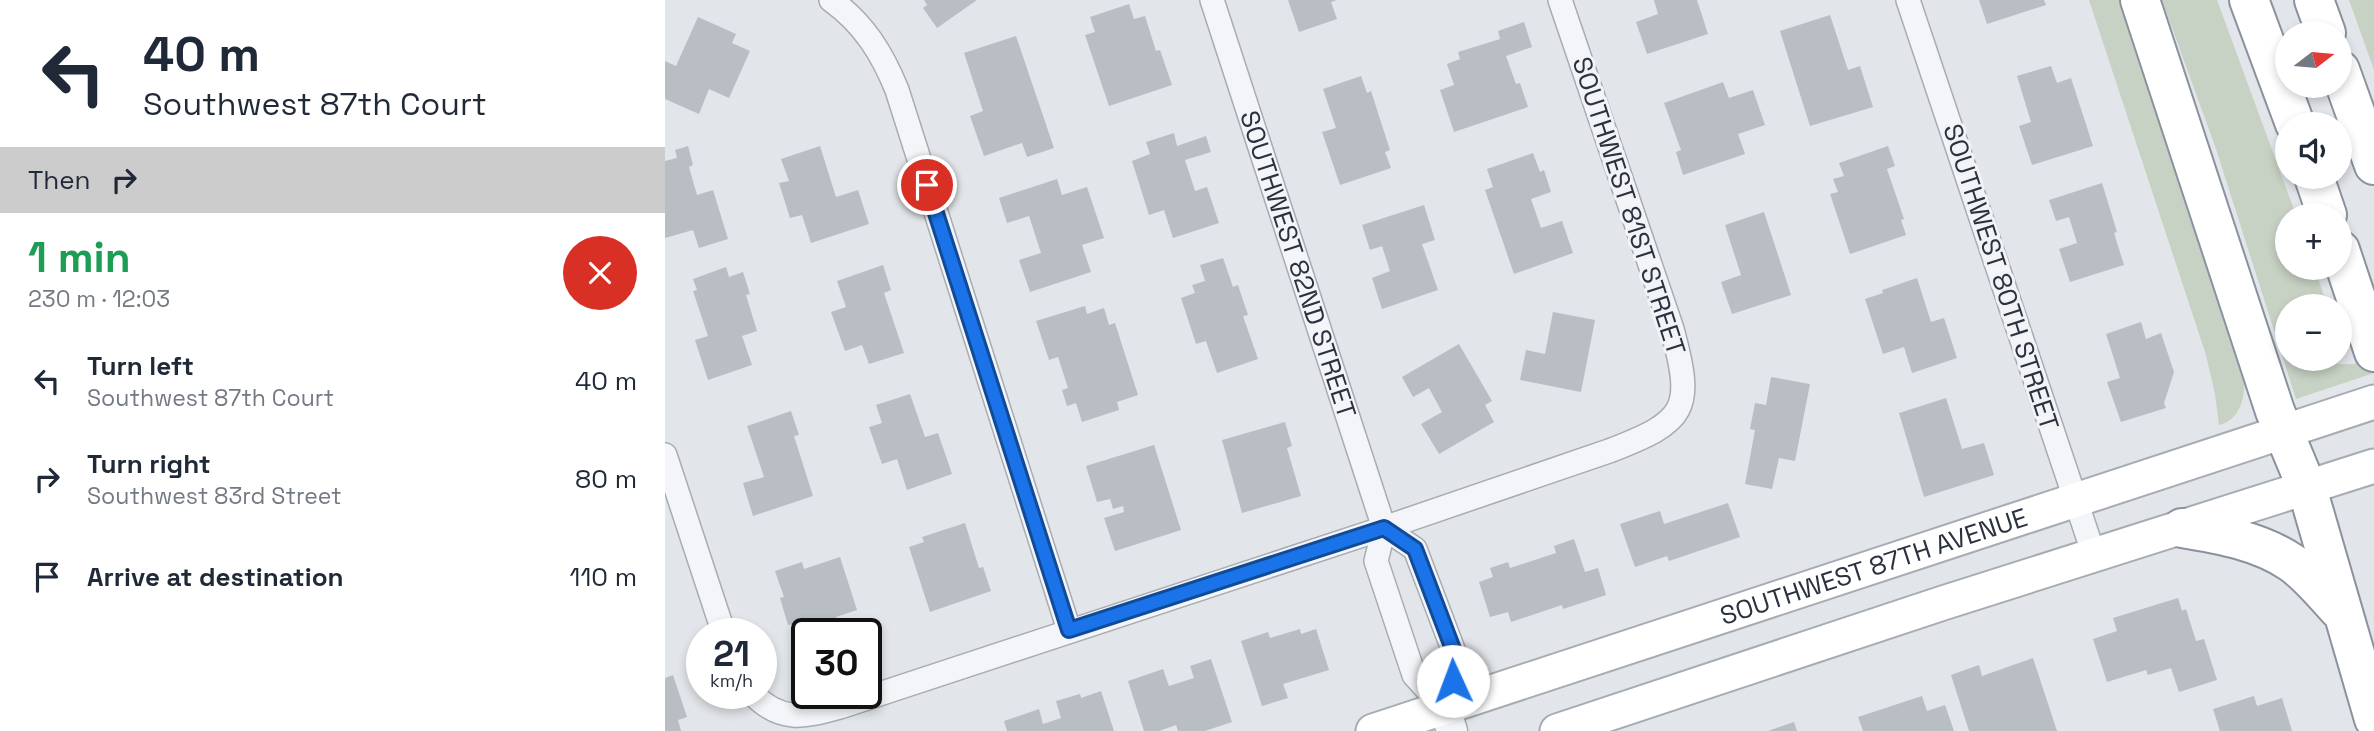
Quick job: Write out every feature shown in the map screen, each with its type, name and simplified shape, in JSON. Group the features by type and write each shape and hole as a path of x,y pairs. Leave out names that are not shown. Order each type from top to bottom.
{"highway":[{"path":"2140,0 2283,433 2307,488 2374,719"},
{"path":"2249,0 2291,112"},
{"path":"2314,0 2322,21"},
{"path":"2350,98 2374,165"},
{"path":"2350,280 2374,352"},
{"path":"2182,528 2221,535 2275,553 2313,581 2343,614"}],"main road":[{"name":"SOUTHWEST 87TH AVENUE","path":"1373,731 1448,720 2076,500 2374,402"},
{"path":"1557,731 2374,466"}],"street":[{"path":"831,0 856,20 869,37 897,90 1069,630"},
{"name":"SOUTHWEST 82ND STREET","path":"1212,0 1384,528"},
{"name":"SOUTHWEST 81ST STREET","path":"1384,528 1642,439 1666,425 1683,399 1683,369 1672,329 1560,0"},
{"name":"SOUTHWEST 80TH STREET","path":"1908,0 2094,555"},
{"path":"665,455 719,618"},
{"path":"776,709 786,715 819,713 1384,528"},
{"path":"1384,528 1376,561 1414,675 1448,720"},
{"path":"1384,528 1415,549 1459,665 1448,720"}],"green space":[{"path":"2089,0 2123,0 2190,220 2241,356 2244,386 2240,406 2229,421 2219,425 2206,355"},
{"path":"2162,0 2217,0 2275,158 2275,189 2286,189 2292,203 2275,203 2275,280 2319,280 2323,294 2275,294 2275,333 2216,149"},
{"path":"2349,0 2374,0 2374,70"},
{"path":"2374,360 2374,373 2296,399 2287,371 2352,371 2352,364"}],"building":[{"path":"924,0 977,0 937,28 923,8 927,5"},
{"path":"1288,0 1337,0 1331,2 1337,19 1299,32"},
{"path":"1654,0 1697,0 1708,34 1647,54 1636,22 1658,14"},
{"path":"1979,0 2044,0 2046,5 1987,24"},
{"path":"1129,4 1134,19 1145,16 1156,51 1160,50 1172,85 1109,106 1085,35 1095,32 1090,17"},
{"path":"1830,15 1848,70 1860,66 1873,107 1810,126 1780,31"},
{"path":"698,17 736,34 732,43 750,51 729,98 709,89 699,114 665,99 665,61 676,66"},
{"path":"1524,22 1532,47 1506,56 1516,84 1520,83 1528,107 1454,132 1440,90 1454,85 1447,64 1460,59 1458,52 1500,39 1498,31"},
{"path":"1016,36 1054,148 1027,157 1022,143 984,156 970,116 983,111 964,53"},
{"path":"2051,66 2057,83 2071,78 2093,146 2032,165 2019,126 2031,122 2017,76"},
{"path":"1361,76 1367,93 1371,91 1390,150 1385,152 1391,168 1340,185 1322,132 1336,128 1323,89"},
{"path":"1723,82 1729,98 1753,90 1765,125 1738,134 1745,154 1683,175 1676,152 1681,150 1664,103"},
{"path":"1174,133 1177,146 1206,136 1211,152 1185,160 1195,191 1207,187 1219,223 1173,238 1164,210 1149,215 1132,161 1150,154 1146,142"},
{"path":"688,146 693,165 689,167 697,195 713,190 728,239 699,248 693,230 665,238 665,161 677,158 675,150"},
{"path":"820,146 836,197 858,190 869,224 811,243 802,215 790,218 779,183 789,181 781,159"},
{"path":"1888,146 1895,166 1887,169 1904,219 1901,220 1906,235 1850,254 1830,194 1838,192 1833,179 1844,176 1839,163"},
{"path":"1533,153 1540,172 1544,170 1551,192 1531,199 1541,228 1562,221 1573,253 1514,274 1485,190 1493,187 1487,169"},
{"path":"1057,179 1062,195 1087,187 1104,238 1082,245 1091,272 1030,292 1019,260 1041,253 1029,216 1007,223 999,198"},
{"path":"2102,183 2124,265 2070,282 2059,249 2077,243 2069,217 2056,221 2049,200"},
{"path":"1424,205 1435,240 1422,244 1438,290 1382,309 1372,278 1390,271 1382,246 1370,250 1362,225"},
{"path":"1764,212 1791,295 1732,314 1721,282 1741,275 1725,225"},
{"path":"1223,258 1233,287 1238,285 1248,315 1243,316 1258,359 1217,373 1206,341 1196,344 1181,298 1195,293 1192,285 1205,281 1200,265"},
{"path":"883,265 891,290 884,293 904,353 869,364 862,345 845,351 831,312 846,307 837,281"},
{"path":"726,267 729,277 743,272 750,294 746,295 757,331 742,336 752,365 708,380 695,340 708,336 693,291 697,290 693,279"},
{"path":"1917,278 1931,322 1944,318 1957,358 1912,373 1904,347 1883,354 1865,299"},
{"path":"1085,306 1087,314 1104,308 1109,325 1115,323 1138,395 1117,402 1119,410 1082,422 1076,403 1067,406 1062,390 1068,388 1058,357 1049,360 1036,321"},
{"path":"1553,312 1595,320 1581,392 1520,380 1526,350 1545,354"},
{"path":"2141,322 2146,339 2161,333 2174,372 2164,403 2166,408 2121,422 2107,382 2120,378 2106,334"},
{"path":"1459,344 1492,401 1485,405 1494,422 1439,454 1421,424 1442,412 1429,388 1413,397 1402,377"},
{"path":"1771,377 1810,384 1795,461 1779,458 1772,489 1745,484 1755,430 1750,429 1755,403 1766,405"},
{"path":"910,394 925,437 938,433 952,474 907,490 897,459 882,464 869,427 882,423 876,405"},
{"path":"1946,398 1962,449 1984,443 1994,475 1924,497 1899,413"},
{"path":"791,411 799,435 794,436 813,496 753,516 743,483 764,477 747,426"},
{"path":"1285,422 1292,446 1287,448 1301,496 1242,513 1222,440"},
{"path":"1154,445 1181,530 1115,551 1104,518 1124,512 1123,506 1113,509 1110,499 1097,502 1086,466"},
{"path":"1728,503 1740,537 1669,561 1667,556 1635,567 1620,524 1660,511 1664,524"},
{"path":"965,523 979,568 983,567 991,591 930,612 909,547 924,542 922,537"},
{"path":"1574,539 1585,572 1598,568 1606,595 1563,609 1562,605 1511,622 1508,612 1490,617 1479,582 1493,577 1490,568 1508,562 1510,568 1556,553 1554,546"},
{"path":"840,557 857,610 836,618 791,618 791,624 788,625 780,598 784,597 775,571 802,562 804,569"},
{"path":"2178,598 2182,611 2186,609 2196,641 2204,639 2217,680 2179,692 2171,668 2148,675 2146,670 2107,682 2093,639 2117,631 2113,618"},
{"path":"1300,629 1301,634 1316,629 1329,670 1283,684 1288,698 1262,706 1241,641 1268,632 1270,638"},
{"path":"2033,658 2057,731 1969,731 1951,675 1979,665 1982,676"},
{"path":"1211,659 1232,722 1205,731 1178,731 1176,725 1159,731 1144,731 1128,681 1163,669 1169,686 1194,678 1190,666"},
{"path":"673,675 687,717 678,720 681,731 665,731 665,678"},
{"path":"1101,691 1114,731 1007,731 1004,721 1039,709 1043,724 1061,718 1056,701 1080,694 1081,698"},
{"path":"1922,696 1927,711 1945,705 1954,731 1863,731 1858,717"},
{"path":"2254,696 2257,706 2282,698 2292,731 2220,731 2213,709"},
{"path":"1794,722 1797,731 1768,731"}],"route":[{"path":"927,185 1069,630 1384,528 1415,549 1459,665 1453,681"}]}
